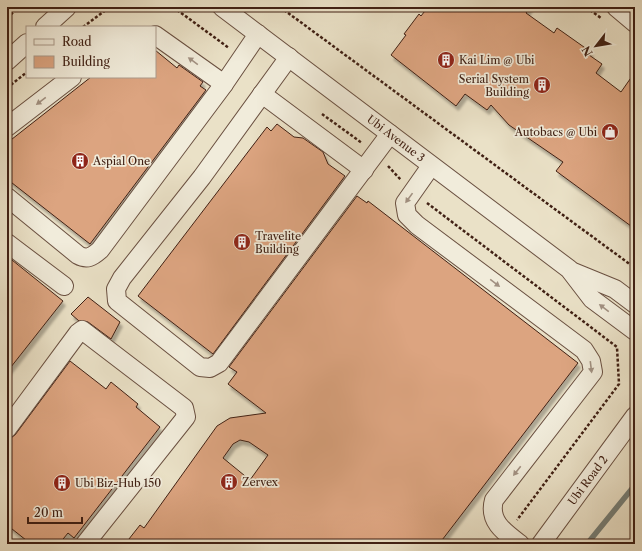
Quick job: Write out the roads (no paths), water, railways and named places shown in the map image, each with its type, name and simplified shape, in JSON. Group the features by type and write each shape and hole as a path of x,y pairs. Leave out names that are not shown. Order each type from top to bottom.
{"street":[{"path":"46,26 67,7"},
{"name":"Ubi Avenue 3","path":"222,7 569,270 592,299 635,331"},
{"path":"616,7 635,23"},
{"path":"7,197 78,255 84,258 92,257 104,244 224,84 258,34"},
{"path":"156,36 224,84"},
{"path":"7,61 26,44"},
{"path":"289,57 202,177 122,278 116,289 117,301 200,367 210,368 219,363 390,134"},
{"path":"7,127 71,78"},
{"path":"262,94 364,170"},
{"path":"431,166 405,203 407,215 584,350 591,361 593,372 494,500 491,510 495,520 513,539"},
{"path":"7,243 64,286"},
{"name":"Ubi Avenue 3","path":"569,270 615,288 635,304"},
{"path":"7,429 78,333 82,330 184,408 186,417 85,544"},
{"name":"Ubi Road 2","path":"540,544 635,416"}],"waterway":[{"path":"587,544 635,485"}],"place":[{"name":"Kai Lim @ Ubi","path":"446,60"},
{"name":"Serial System Building","path":"542,85"},
{"name":"Autobacs @ Ubi","path":"610,132"},
{"name":"Aspial One","path":"80,161"},
{"name":"Travelite Building","path":"242,242"},
{"name":"Zervex","path":"229,482"},
{"name":"Ubi Biz-Hub 150","path":"62,483"}]}
